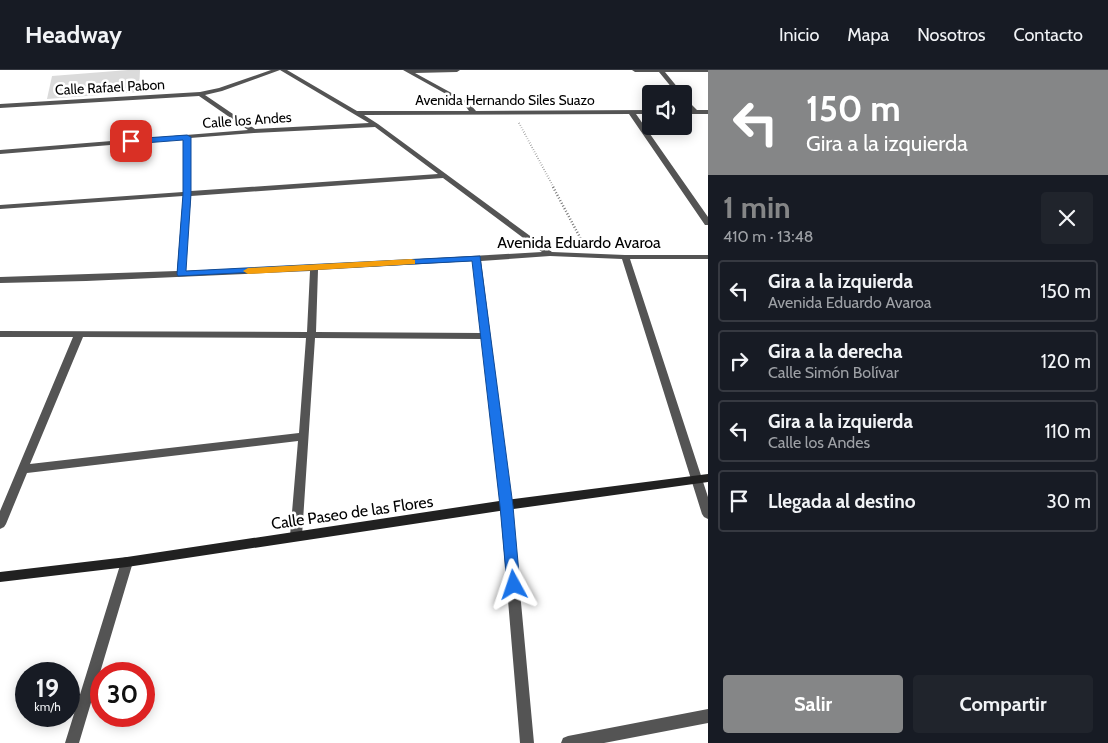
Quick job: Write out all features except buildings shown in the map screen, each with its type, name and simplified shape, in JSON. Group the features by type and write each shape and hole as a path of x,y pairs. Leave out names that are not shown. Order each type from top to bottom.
{"street":[{"name":"Calle Rafael Pabon","path":"0,106 200,94 220,90 277,70"},
{"path":"283,70 376,125 550,254"},
{"path":"407,71 457,70"},
{"path":"635,70 708,70"},
{"path":"661,70 673,85"},
{"path":"407,71 466,103 474,112"},
{"path":"200,94 254,131"},
{"path":"692,108 695,112 708,112"},
{"path":"631,112 708,223"},
{"name":"Avenida Hernando Siles Suazo","path":"358,113 642,112"},
{"name":"Calle los Andes","path":"0,152 254,131 376,125"},
{"path":"182,274 187,194 187,137"},
{"path":"0,207 445,176"},
{"name":"Avenida Eduardo Avaroa","path":"0,280 314,268 550,254 591,257 708,257"},
{"path":"625,257 708,514"},
{"path":"477,258 506,506 528,743"},
{"path":"296,536 311,336 314,268"},
{"path":"0,334 486,336"},
{"path":"0,524 79,335"},
{"path":"24,469 303,436"},
{"name":"Calle Paseo de las Flores","path":"0,578 127,562 296,536 708,478"},
{"path":"72,743 127,562"},
{"path":"568,743 708,716"}],"path":[{"path":"513,112 591,257"}],"shaded area":[{"path":"140,70 139,92 47,99 52,76"}],"slow traffic":[{"path":"248,271 411,262"}],"route":[{"path":"131,141 187,137 187,194 182,274 477,258 514,585"}]}
